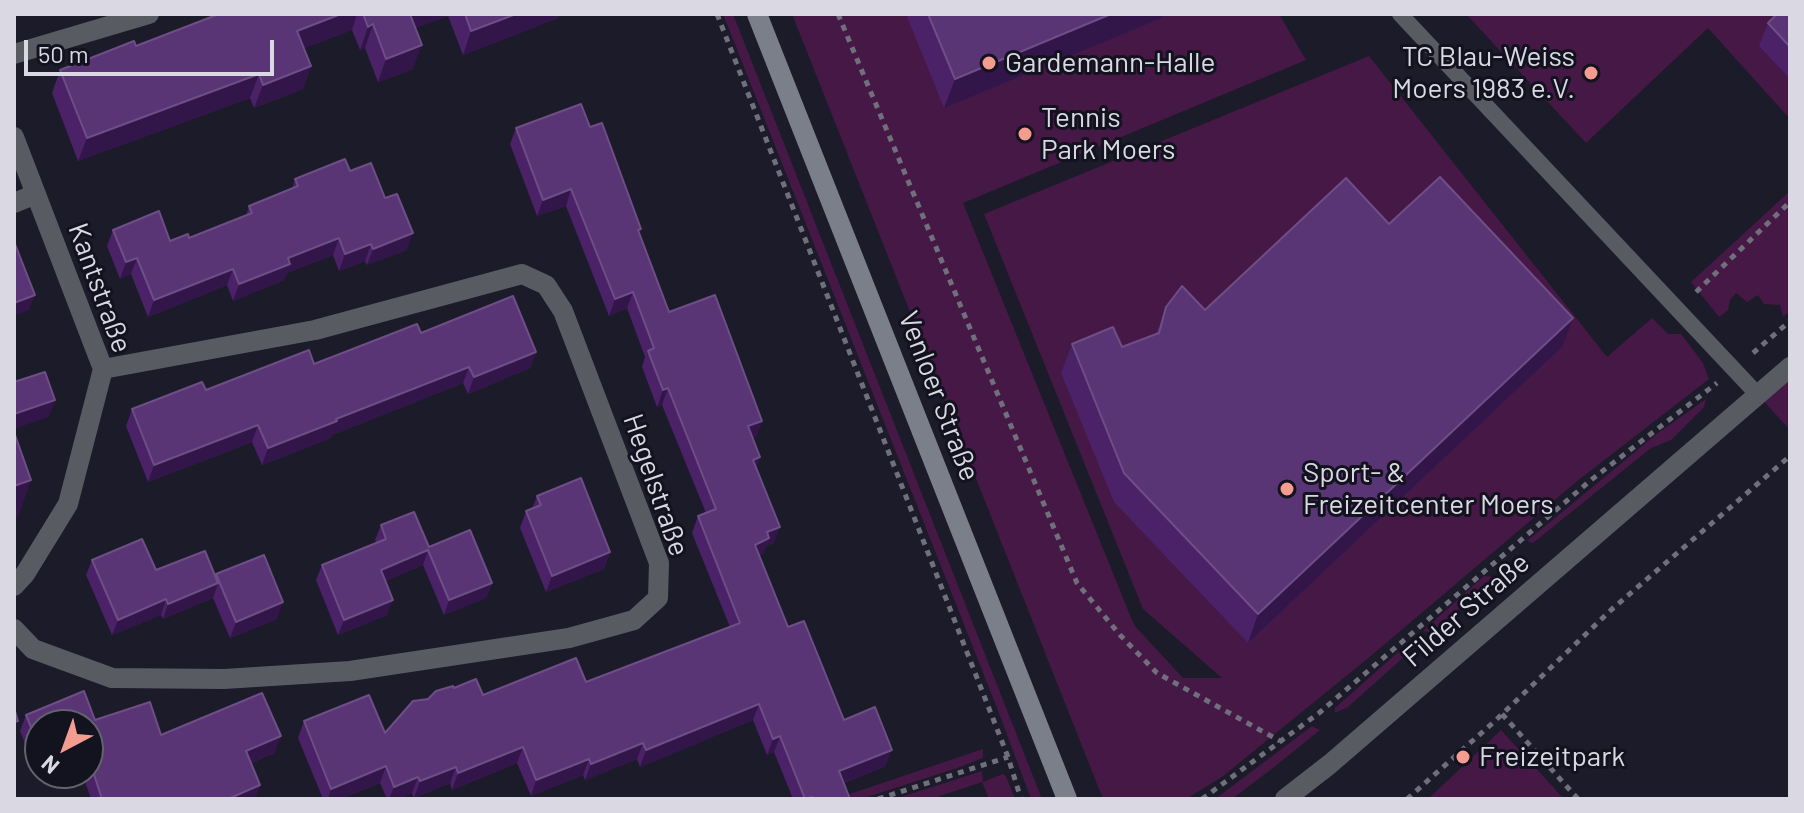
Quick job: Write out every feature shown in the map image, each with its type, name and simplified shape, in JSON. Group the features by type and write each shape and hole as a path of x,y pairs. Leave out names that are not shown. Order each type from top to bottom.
{"main road":[{"name":"Venloer Straße","path":"757,14 1067,799"}],"street":[{"path":"14,54 149,14"},
{"name":"Kantstraße","path":"14,137 103,369 68,504 25,574 14,586"},
{"path":"14,203 36,194"},
{"name":"Hegelstraße","path":"14,629 33,649 112,678 224,679 350,671 569,638 634,620 658,598 659,563 563,311 546,285 522,274 315,330 103,369"},
{"name":"Filder Straße","path":"1285,799 1341,755 1790,367"}],"lane":[{"path":"1400,14 1758,395"}],"path":[{"path":"717,14 1008,757 1021,799"},
{"path":"838,14 1077,583 1120,635 1157,673 1280,741"},
{"path":"1677,309 1790,202"},
{"path":"1202,799 1319,713 1591,480 1734,370 1790,321"},
{"path":"1407,799 1611,610 1790,456"},
{"path":"1502,714 1578,799"},
{"path":"878,799 1008,757"}],"shaded area":[{"path":"723,14 733,14 1042,799 1031,799"},
{"path":"792,14 1279,14 1306,60 963,203 1134,625 1183,678 1222,678 1143,609 984,214 1369,56 1607,357 1652,318 1668,334 1681,334 1703,363 1709,379 1576,482 1222,777 1186,799 1103,799"},
{"name":"TC Blau-Weiss Moers 1983 e.V.","path":"1466,14 1790,14 1790,119 1708,28 1586,143"},
{"path":"1790,191 1790,311 1783,317 1780,305 1764,304 1758,295 1747,302 1736,293 1730,300 1728,310 1719,317 1691,282"},
{"path":"1790,367 1790,430 1758,395"},
{"path":"1706,399 1704,407 1671,440 1651,448 1533,543 1527,541 1658,433"},
{"path":"1484,576 1494,577 1432,633 1423,631"},
{"path":"1404,647 1414,648 1348,707 1335,713 1335,708"},
{"path":"1312,726 1320,730 1232,799 1215,799"},
{"path":"1501,730 1564,799 1428,799"},
{"path":"983,749 983,758 957,768 861,799 835,799"},
{"path":"982,771 983,782 1003,774 1006,776 1015,799 989,799 982,782 931,799 895,799"}],"building":[{"path":"219,14 341,14 297,31 311,66 263,85 259,74 87,138 60,70 134,41 136,46"},
{"path":"363,14 410,14 422,45 386,59 373,24 368,27"},
{"path":"465,14 516,14 471,31"},
{"path":"928,14 1111,14 955,79"},
{"path":"1777,14 1790,14 1790,47 1768,23"},
{"path":"581,104 590,127 602,123 669,312 715,295 762,421 748,426 760,457 753,460 780,527 767,532 769,538 755,545 788,627 804,621 844,720 875,707 892,750 839,771 850,799 805,799 780,736 773,739 759,704 646,750 643,743 591,764 589,759 536,780 523,747 458,773 456,767 394,787 386,766 331,789 304,721 369,695 385,733 413,701 428,699 436,691 476,679 483,695 576,658 586,682 740,623 698,516 716,509 668,388 663,390 648,351 654,348 633,292 615,299 571,189 543,200 516,128"},
{"path":"345,159 350,171 371,163 385,198 397,194 413,233 373,249 371,244 345,254 339,238 288,258 290,264 239,284 233,269 154,300 137,258 126,262 113,230 159,211 170,241 188,234 189,238 252,213 249,206 298,186 295,179"},
{"path":"1440,177 1573,318 1258,614 1124,473 1072,344 1113,327 1122,347 1159,333 1166,307 1182,286 1205,310 1346,178 1389,224"},
{"path":"14,245 35,295 14,303"},
{"path":"513,296 536,352 474,377 469,367 268,448 258,425 154,465 132,409 202,382 206,390 309,350 314,364 417,324 421,333"},
{"path":"45,372 55,400 14,414 14,382"},
{"path":"14,432 31,480 14,486"},
{"path":"581,478 610,552 552,576 526,511 541,505 537,496"},
{"path":"414,512 429,547 470,530 492,583 449,600 428,550 381,570 393,600 344,620 322,565 386,539 381,525"},
{"path":"142,539 156,570 205,551 218,583 168,604 166,599 118,620 92,560"},
{"path":"264,555 283,602 236,622 216,574"},
{"path":"84,691 91,709 40,709"},
{"path":"262,693 281,736 246,751 260,785 228,799 102,799 99,789 104,789 104,717 150,702 161,735"}],"place":[{"name":"Gardemann-Halle","path":"989,63"},
{"name":"TC Blau-Weiss Moers 1983 e.V.","path":"1591,73"},
{"name":"Tennis Park Moers","path":"1025,134"},
{"name":"Sport- & Freizeitcenter Moers","path":"1287,489"},
{"name":"Freizeitpark","path":"1463,757"}]}
